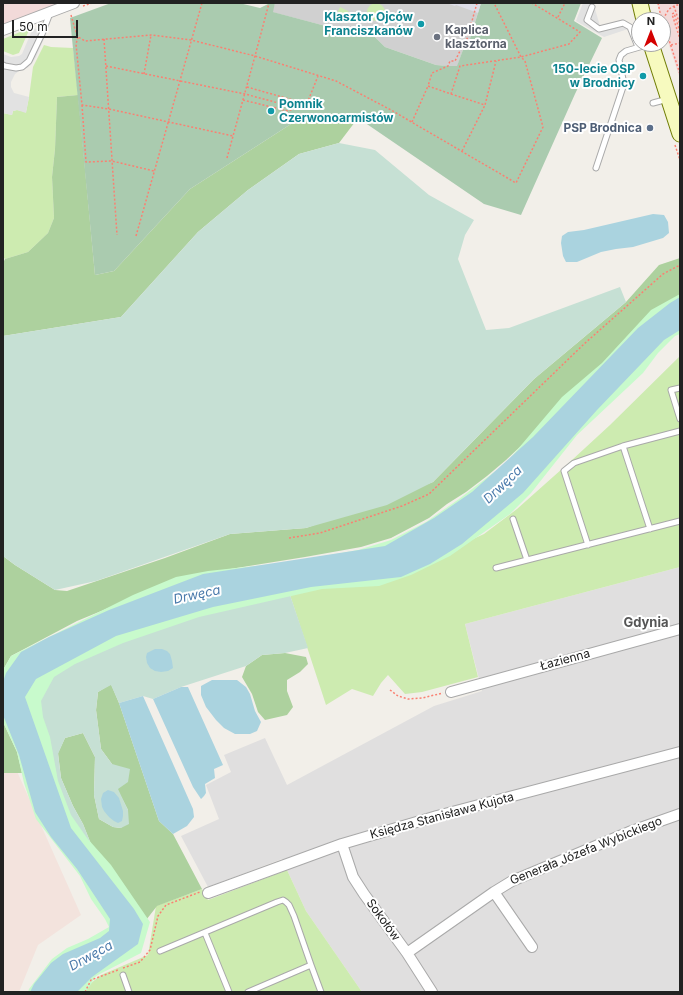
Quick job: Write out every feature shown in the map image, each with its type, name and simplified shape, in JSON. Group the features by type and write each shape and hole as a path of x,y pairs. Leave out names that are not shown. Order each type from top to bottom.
{"main road":[{"path":"650,52 675,100"},
{"path":"667,52 680,134"}],"street":[{"path":"3,30 50,12 72,7"},
{"name":"Łazienna","path":"451,692 680,629"},
{"name":"Księdza Stanisława Kujota","path":"205,892 342,844 437,816 680,752"},
{"name":"Generała Józefa Wybickiego","path":"407,953 512,881 629,832 680,814"},
{"name":"Sokołów","path":"342,844 353,877 407,953 432,992"},
{"name":"Generała Józefa Wybickiego","path":"494,892 532,947"}],"lane":[{"path":"592,7 587,20 599,29 623,23 631,28"},
{"path":"3,65 16,68 22,67 29,60 42,34 50,12"},
{"path":"596,168 624,84 619,60 621,55 631,50"},
{"path":"653,103 675,100"},
{"path":"680,388 671,390 680,419"},
{"path":"588,545 564,471 574,463 623,446 680,431"},
{"path":"623,446 650,529"},
{"path":"513,519 528,560"},
{"path":"496,568 680,521"},
{"path":"160,951 283,900 289,905 294,916 321,992"},
{"path":"205,933 229,992"},
{"path":"248,992 311,966"},
{"path":"123,975 129,992"}],"path":[{"path":"136,236 202,3"},
{"path":"227,158 269,3"},
{"path":"412,122 428,86 432,73 448,66 450,61 455,61 467,39 477,3"},
{"path":"78,37 85,41 151,35 191,40 255,56 336,81 391,110 516,182 543,127 526,61 521,57 494,3"},
{"path":"451,94 460,66 521,57 569,44 580,32 532,3"},
{"path":"558,18 565,3"},
{"path":"666,12 674,6 680,5"},
{"path":"674,6 679,22 680,21"},
{"path":"72,7 75,29 78,37 76,44 86,162 112,161 154,171"},
{"path":"680,32 674,13 672,14 680,41"},
{"path":"144,74 151,35"},
{"path":"104,39 117,235"},
{"path":"669,52 680,74"},
{"path":"462,151 485,105 496,60"},
{"path":"106,66 245,94 297,108"},
{"path":"243,100 288,111 301,106 306,106 318,76"},
{"path":"428,86 485,105"},
{"path":"247,87 307,104"},
{"path":"269,106 270,100"},
{"path":"276,108 277,102"},
{"path":"82,105 168,121 233,136"},
{"path":"289,538 320,533 402,506 429,494 584,344 662,274 680,265"},
{"path":"390,690 398,696 408,699 422,698 451,692"},
{"path":"85,992 91,980 140,962 150,950 158,916 166,905 205,892"}],"shaded area":[{"path":"3,3 62,3 3,26"},
{"path":"275,3 481,3 469,42 464,47 457,67 436,65 385,47 373,35 337,29 272,12"},
{"path":"446,3 481,3 478,13"},
{"path":"583,3 588,3 595,6 600,26 624,19 628,29 604,37 576,21"},
{"path":"657,3 680,3 680,79 671,51 671,12 659,12"},
{"path":"33,28 47,32 31,65 15,74 11,82 11,87 14,93 29,97 26,113 17,110 13,111 12,115 3,113 3,54 11,57 22,54"},
{"path":"680,567 680,992 362,992 306,911 282,859 208,887 181,836 219,819 206,785 231,772 224,755 265,738 287,785 434,706 482,691 465,624"},
{"path":"3,740 81,915 38,945 19,992 3,992"}],"green space":[{"path":"111,3 239,3 260,8 270,3 275,3 273,12 337,29 373,35 385,47 436,65 448,66 457,66 464,47 469,42 481,3 581,3 574,21 602,38 575,94 521,215 484,204 358,118 305,115 190,189 114,271 95,275 70,18"},
{"path":"372,3 380,3 385,8 383,19 380,21 372,21 367,16 367,8"},
{"path":"340,7 348,11 351,16 351,21 341,18 337,13"},
{"path":"30,28 19,53 13,55 3,51 3,39"},
{"path":"44,45 51,47 73,48 78,95 57,97 55,149 52,177 54,218 48,233 28,252 5,259 3,257 3,113 12,115 13,111 17,110 26,112 33,67"},
{"path":"78,95 95,275 114,271 190,189 305,115 358,118 339,143 299,154 248,190 198,232 121,317 3,336 3,263 5,259 28,252 48,233 54,218 52,177 55,149 57,97"},
{"path":"339,143 375,150 429,195 474,220 465,235 458,259 486,330 509,328 620,287 626,302 534,379 433,482 387,505 306,528 230,534 96,581 55,590 3,556 3,336 121,317 198,232 248,190 299,154"},
{"path":"680,258 680,295 506,460 466,492 429,518 391,538 361,547 199,574 169,583 77,621 11,656 3,670 3,556 55,590 67,591 230,534 306,528 433,482 534,379 626,302 659,265"},
{"path":"680,294 680,334 675,336 658,353 643,373 577,435 531,493 510,514 450,556 411,575 379,586 322,589 199,617 123,643 75,664 54,677 41,701 43,717 50,737 58,781 71,815 87,838 111,865 150,922 141,953 96,976 86,992 28,992 52,959 67,948 88,939 109,927 91,899 80,876 36,819 24,783 17,752 3,722 3,670 11,656 133,595 176,577 208,571 292,562 358,550 391,540 426,522 506,463 562,397 602,363 651,310"},
{"path":"680,356 680,567 465,624 478,677 422,692 405,694 388,675 373,696 352,689 326,705 289,592 462,544 484,534 517,509 572,460"},
{"path":"289,592 308,648 285,653 262,655 246,666 181,687 153,699 143,696 119,703 111,685 98,692 96,710 101,749 112,764 130,769 128,782 118,789 128,810 129,824 121,828 113,827 99,819 94,795 95,757 83,733 65,738 58,754 61,778 73,806 83,824 99,864 71,828 25,697 36,679 116,636"},
{"path":"285,653 306,657 308,664 300,672 287,680 287,691 293,707 287,715 265,720 258,712 252,694 242,677 246,666 262,655"},
{"path":"111,684 119,703 159,821 173,834 202,889 157,906 143,924 99,864 83,824 73,806 61,778 58,753 65,738 83,733 95,757 94,795 99,819 113,827 121,828 128,810 117,789 112,764 101,749 96,710 98,692"},
{"path":"3,722 17,752 22,773 3,773"},
{"path":"287,870 306,911 362,992 83,992 84,989 101,975 148,955 156,906 202,889 208,900"}],"water":[{"path":"653,214 664,215 668,222 669,233 663,238 633,247 601,252 577,262 566,262 563,256 561,243 562,236 568,232 584,230"},
{"name":"Drwęca","path":"680,297 680,330 664,340 597,410 523,493 462,544 430,564 401,577 311,587 213,607 116,636 36,679 25,697 71,828 134,909 143,924 138,944 92,977 77,992 30,992 34,984 51,963 63,954 100,938 109,931 110,919 77,869 51,837 35,812 19,755 3,715 3,682 6,673 21,652 49,637 109,610 203,574 385,546 434,518 472,492 533,437 638,328"},
{"path":"155,649 162,649 170,654 173,668 168,671 161,672 150,668 147,663 147,653"},
{"path":"212,680 237,680 246,687 261,722 257,731 250,734 235,734 224,728 216,720 206,707 201,695 201,686"},
{"path":"181,687 188,687 223,765 214,769 215,778 205,784 206,793 201,799 193,787 153,699"},
{"path":"143,696 193,809 194,817 187,826 173,834 159,821 119,703"},
{"path":"108,790 114,792 119,798 123,811 122,821 118,823 109,817 102,807 101,799 103,793"}],"place":[{"name":"Klasztor Ojców Franciszkanów","path":"421,24"},
{"name":"Kaplica klasztorna","path":"437,37"},
{"name":"150-lecie OSP w Brodnicy","path":"643,76"},
{"name":"Pomnik Czerwonoarmistów","path":"271,111"},
{"name":"PSP Brodnica","path":"650,128"}],"district":[{"name":"Gdynia","path":"646,623"}]}
